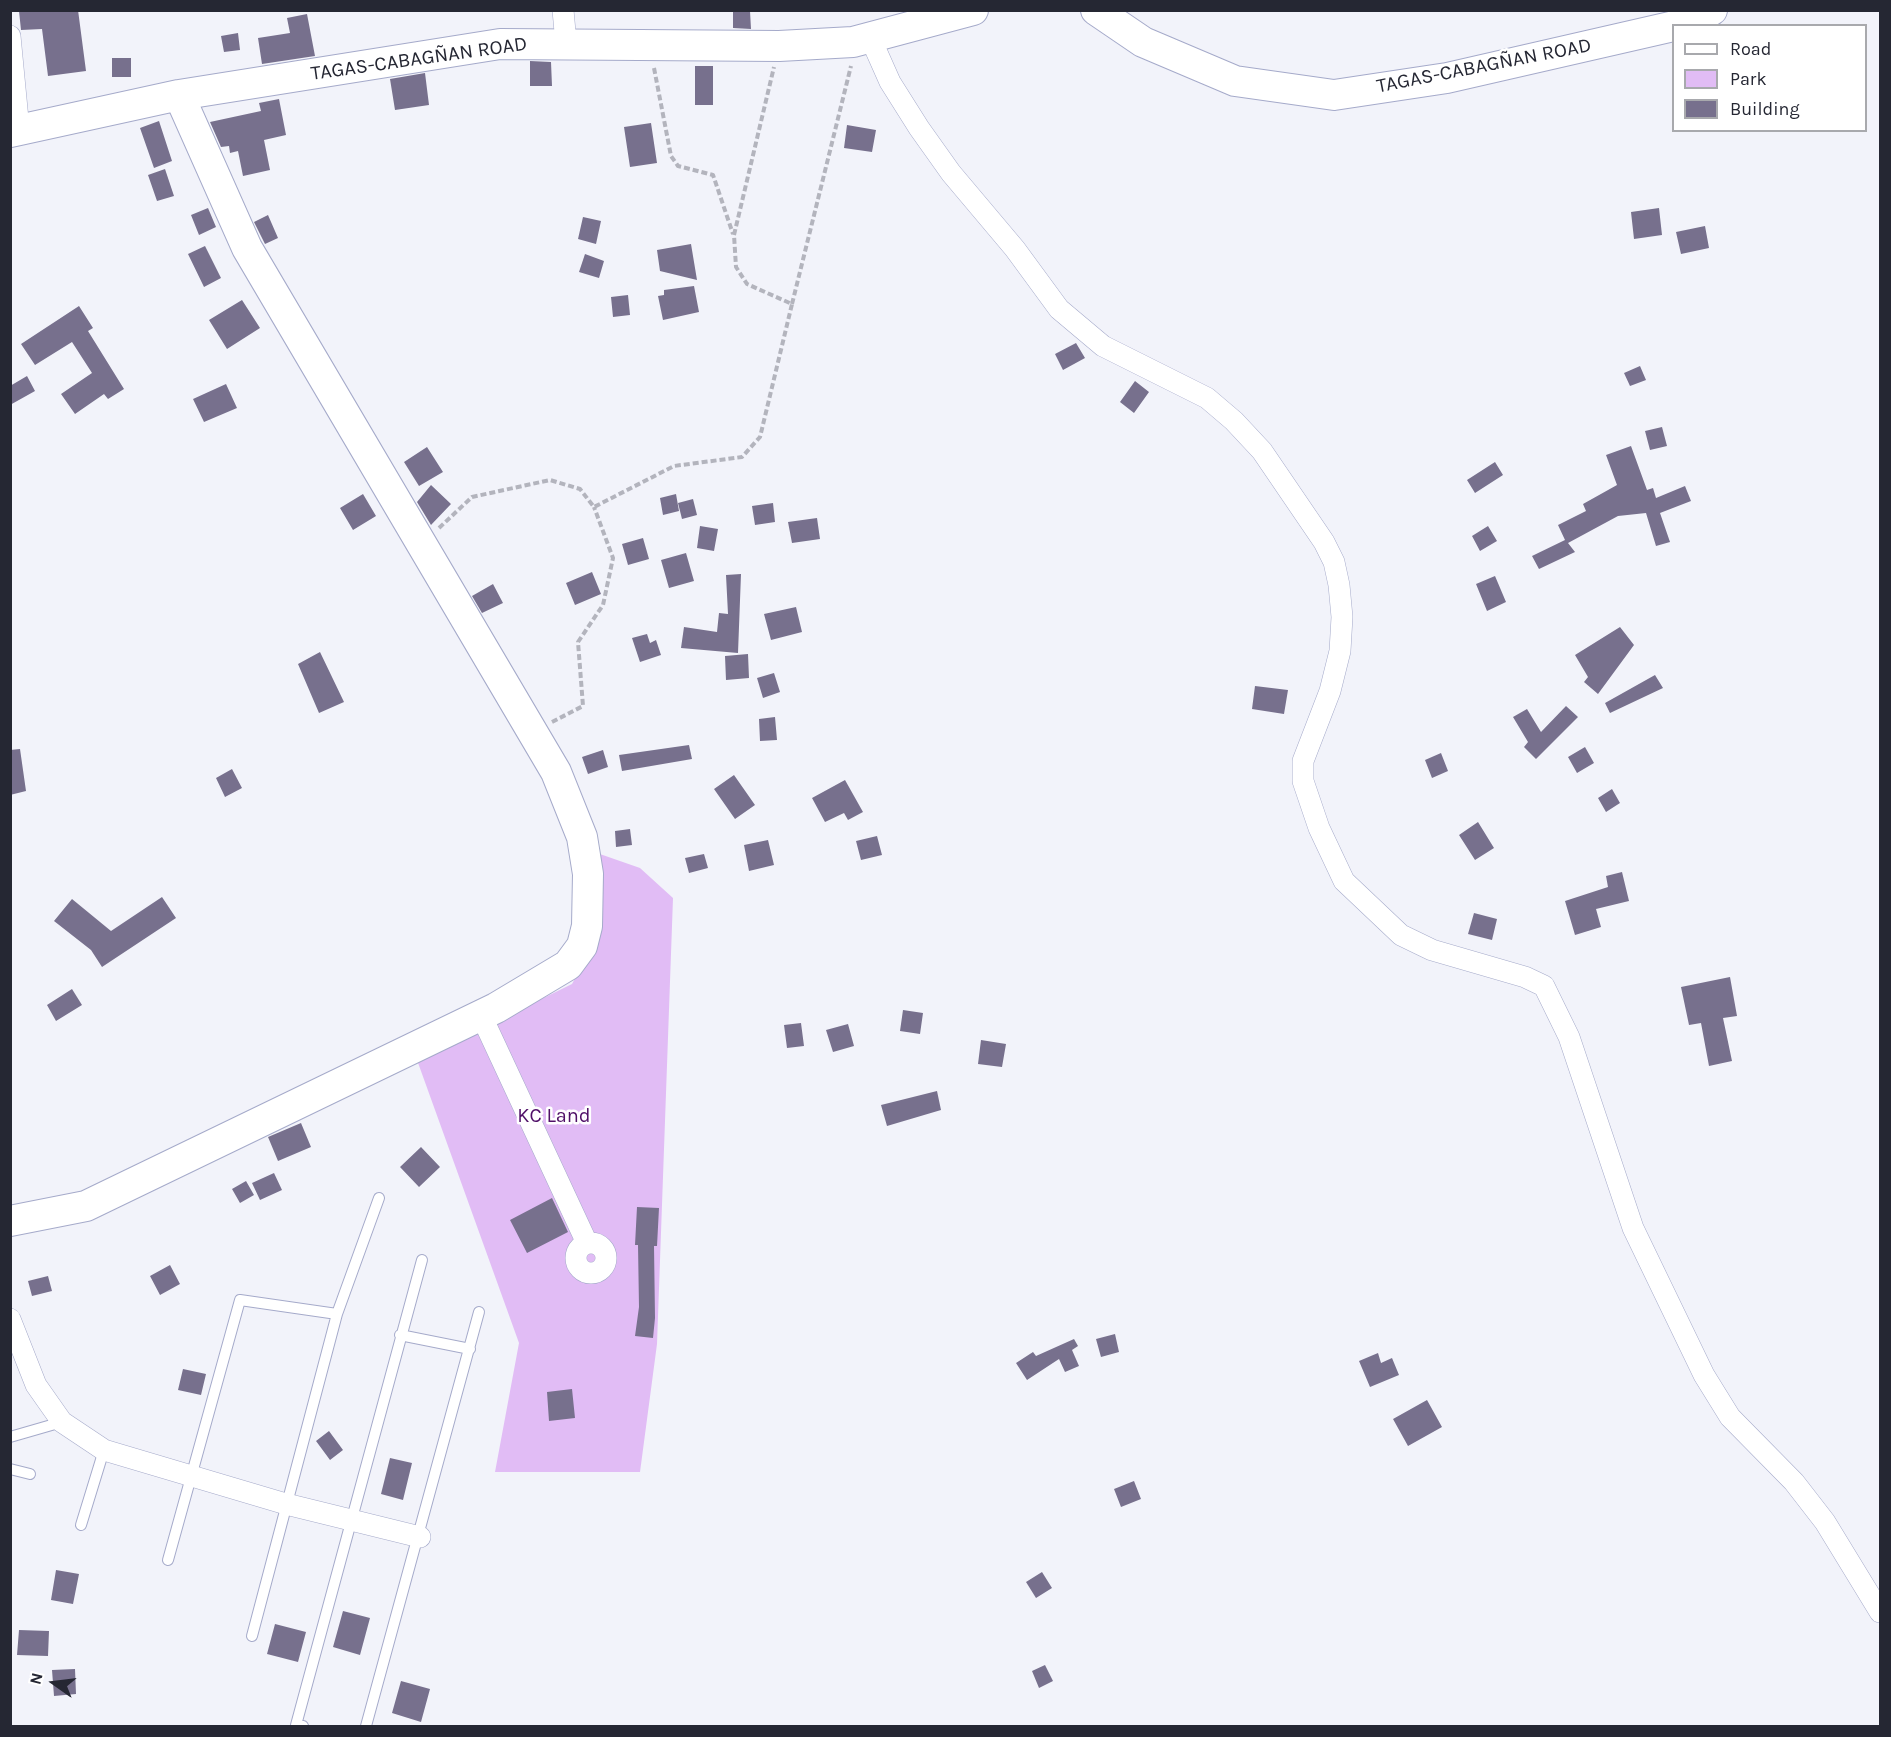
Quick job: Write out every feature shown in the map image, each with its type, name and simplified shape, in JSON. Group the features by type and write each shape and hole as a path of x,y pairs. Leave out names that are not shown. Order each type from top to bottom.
{"street":[{"path":"563,10 566,43"},
{"name":"TAGAS-CABAGÑAN ROAD","path":"15,131 179,94 500,44 779,46 864,39 972,10"},
{"name":"TAGAS-CABAGÑAN ROAD","path":"1096,10 1143,42 1235,81 1334,95 1447,78 1672,27"},
{"name":"TAGAS-CABAGÑAN ROAD","path":"1683,24 1695,21 1712,10"},
{"path":"10,36 15,131"},
{"path":"864,39 919,128 951,173 1016,249 1059,309 1103,346 1207,398 1234,421 1262,451 1324,542 1334,562 1340,585 1342,616 1340,651 1330,691 1303,761 1303,781 1319,828 1344,881 1401,935 1432,950 1525,977 1544,986 1569,1037 1633,1228 1704,1375 1730,1417 1794,1482 1825,1522 1881,1612"},
{"path":"10,1221 86,1206 481,1015 568,965 582,946 587,926 588,874 582,837 556,772 247,248 179,94"},
{"path":"481,1015 587,1243"},
{"path":"11,1327 26,1355 36,1385 62,1422 104,1449 286,1504 351,1518 420,1537"}],"lane":[{"path":"252,1636 336,1314 379,1198"},
{"path":"303,1726 296,1725 422,1260"},
{"path":"168,1560 240,1300 336,1314"},
{"path":"366,1726 420,1537 479,1312"},
{"path":"400,1335 470,1349"},
{"path":"10,1437 62,1422"},
{"path":"81,1525 104,1449"},
{"path":"10,1469 30,1474"}],"path":[{"path":"594,507 674,466 742,457 760,438 792,304 864,39"},
{"path":"650,44 671,156 678,166 713,175 734,235 736,267 747,284 792,304"},
{"path":"734,235 779,46"},
{"path":"422,544 472,497 550,480 579,489 594,507 613,558 603,605 578,642 583,706 532,732"}],"green space":[{"name":"KC Land","path":"597,853 640,868 673,898 657,1344 640,1472 495,1472 519,1343 417,1060 572,984 596,940"}],"building":[{"path":"78,10 86,71 48,76 42,29 21,30 19,11"},
{"path":"733,11 750,11 751,29 733,28"},
{"path":"307,14 315,56 262,64 258,38 290,33 287,18"},
{"path":"238,33 240,50 224,52 221,36"},
{"path":"112,58 131,58 131,77 112,77"},
{"path":"530,61 551,62 552,86 530,86"},
{"path":"695,66 713,66 713,105 695,105"},
{"path":"425,73 429,105 395,110 390,79"},
{"path":"279,99 286,135 264,140 270,170 243,176 238,151 230,153 229,146 221,147 210,122 261,111 259,103"},
{"path":"159,121 172,161 154,168 140,128"},
{"path":"651,123 657,163 630,167 624,127"},
{"path":"847,125 876,130 872,152 844,148"},
{"path":"165,169 174,196 157,201 148,175"},
{"path":"208,208 216,227 199,235 191,215"},
{"path":"1659,208 1662,235 1634,239 1631,212"},
{"path":"268,215 278,238 265,244 254,222"},
{"path":"583,217 601,221 596,244 578,239"},
{"path":"1705,226 1709,248 1681,254 1676,232"},
{"path":"691,244 697,280 660,271 657,250"},
{"path":"205,246 221,278 204,287 188,254"},
{"path":"585,254 604,261 599,278 579,272"},
{"path":"694,286 699,312 663,320 658,296 664,295 664,290"},
{"path":"628,295 630,315 613,317 611,297"},
{"path":"242,300 260,328 227,349 209,320"},
{"path":"79,306 93,328 88,331 124,389 108,399 104,394 75,414 61,394 92,373 72,342 35,365 21,344"},
{"path":"1076,343 1085,358 1063,370 1055,354"},
{"path":"1640,366 1646,380 1630,386 1624,373"},
{"path":"27,376 35,391 10,405 10,386"},
{"path":"1135,381 1149,392 1134,413 1120,402"},
{"path":"226,384 237,408 204,422 193,399"},
{"path":"1662,427 1667,446 1650,450 1645,431"},
{"path":"1631,446 1647,490 1653,488 1656,498 1685,486 1691,501 1660,513 1670,542 1656,546 1646,513 1618,516 1568,543 1575,552 1539,569 1532,556 1565,540 1558,525 1586,511 1583,504 1617,485 1606,455"},
{"path":"427,447 443,472 419,486 404,462"},
{"path":"1495,462 1503,475 1475,493 1467,480"},
{"path":"431,485 451,504 431,525 417,502"},
{"path":"363,494 376,516 353,530 340,508"},
{"path":"676,494 679,511 663,515 660,498"},
{"path":"693,499 697,515 682,519 678,503"},
{"path":"773,503 775,522 755,525 752,506"},
{"path":"817,518 820,539 792,543 788,522"},
{"path":"700,526 718,529 714,551 697,548"},
{"path":"1488,526 1497,541 1480,551 1472,536"},
{"path":"643,538 649,559 628,565 622,544"},
{"path":"686,553 694,581 669,588 661,560"},
{"path":"592,572 601,594 575,605 566,583"},
{"path":"741,574 738,653 681,648 684,627 717,632 719,613 728,614 726,575"},
{"path":"1495,576 1506,602 1487,611 1476,584"},
{"path":"493,584 503,603 482,613 472,596"},
{"path":"796,607 802,632 771,640 764,614"},
{"path":"1620,627 1634,645 1598,694 1584,682 1588,677 1575,655"},
{"path":"647,634 650,643 656,640 661,655 640,662 632,638"},
{"path":"320,652 344,702 319,713 298,664"},
{"path":"748,654 749,678 726,680 725,656"},
{"path":"774,673 780,692 763,698 757,678"},
{"path":"1655,675 1663,688 1610,713 1605,703"},
{"path":"1255,686 1288,690 1284,714 1252,709"},
{"path":"1566,706 1578,717 1536,759 1524,747 1528,742 1513,717 1527,709 1541,732"},
{"path":"775,717 777,740 760,741 759,719"},
{"path":"689,745 692,759 622,771 619,755"},
{"path":"1585,747 1594,763 1577,773 1568,757"},
{"path":"20,749 26,791 10,795 10,750"},
{"path":"603,750 608,767 588,774 582,757"},
{"path":"1441,753 1448,771 1432,778 1425,760"},
{"path":"232,769 242,788 225,797 216,778"},
{"path":"734,775 755,805 735,819 714,789"},
{"path":"845,780 863,812 848,820 844,813 825,822 812,798"},
{"path":"1612,789 1620,803 1606,812 1598,798"},
{"path":"1478,822 1494,848 1475,860 1459,835"},
{"path":"630,829 632,845 616,847 615,831"},
{"path":"877,836 882,855 861,860 856,841"},
{"path":"768,840 774,865 749,871 744,845"},
{"path":"704,854 708,868 689,873 685,858"},
{"path":"1622,872 1629,901 1596,909 1601,927 1575,935 1565,901 1608,887 1606,876"},
{"path":"162,897 176,918 102,967 91,950 54,921 72,899 111,931"},
{"path":"1474,913 1497,919 1492,940 1468,934"},
{"path":"1730,977 1737,1016 1723,1018 1732,1061 1709,1066 1701,1023 1689,1025 1681,987"},
{"path":"72,989 82,1005 56,1021 47,1005"},
{"path":"903,1010 923,1013 920,1034 900,1031"},
{"path":"801,1023 804,1046 787,1048 784,1025"},
{"path":"848,1024 854,1046 833,1052 826,1030"},
{"path":"981,1040 1006,1044 1002,1067 978,1064"},
{"path":"937,1091 941,1110 887,1126 881,1105"},
{"path":"301,1123 311,1147 278,1161 268,1137"},
{"path":"421,1147 440,1167 419,1187 400,1167"},
{"path":"274,1173 282,1190 260,1200 252,1183"},
{"path":"246,1181 254,1195 240,1203 232,1189"},
{"path":"552,1198 568,1232 527,1253 510,1220"},
{"path":"637,1207 659,1208 657,1246 654,1246 653,1338 635,1336 639,1307 638,1245 635,1245"},
{"path":"170,1265 180,1284 160,1295 150,1276"},
{"path":"48,1276 52,1291 32,1296 28,1281"},
{"path":"1115,1334 1119,1352 1101,1357 1096,1339"},
{"path":"1074,1339 1078,1346 1072,1350 1079,1366 1065,1372 1059,1359 1027,1380 1016,1363 1033,1352 1036,1356"},
{"path":"1378,1353 1381,1363 1392,1358 1399,1375 1370,1387 1359,1361"},
{"path":"183,1369 206,1374 201,1395 178,1390"},
{"path":"572,1389 575,1418 549,1421 547,1392"},
{"path":"1427,1400 1442,1427 1408,1446 1393,1419"},
{"path":"329,1431 343,1450 330,1460 316,1441"},
{"path":"390,1458 412,1463 403,1500 381,1494"},
{"path":"1134,1481 1141,1499 1121,1507 1114,1489"},
{"path":"56,1570 79,1574 73,1604 51,1600"},
{"path":"1042,1572 1052,1588 1036,1598 1026,1582"},
{"path":"343,1611 370,1618 360,1655 333,1647"},
{"path":"275,1624 306,1632 298,1662 267,1654"},
{"path":"19,1630 49,1631 48,1656 17,1655"},
{"path":"1045,1665 1053,1681 1039,1688 1032,1671"},
{"path":"75,1669 76,1694 54,1696 52,1670"},
{"path":"401,1681 430,1689 421,1722 392,1713"}]}
